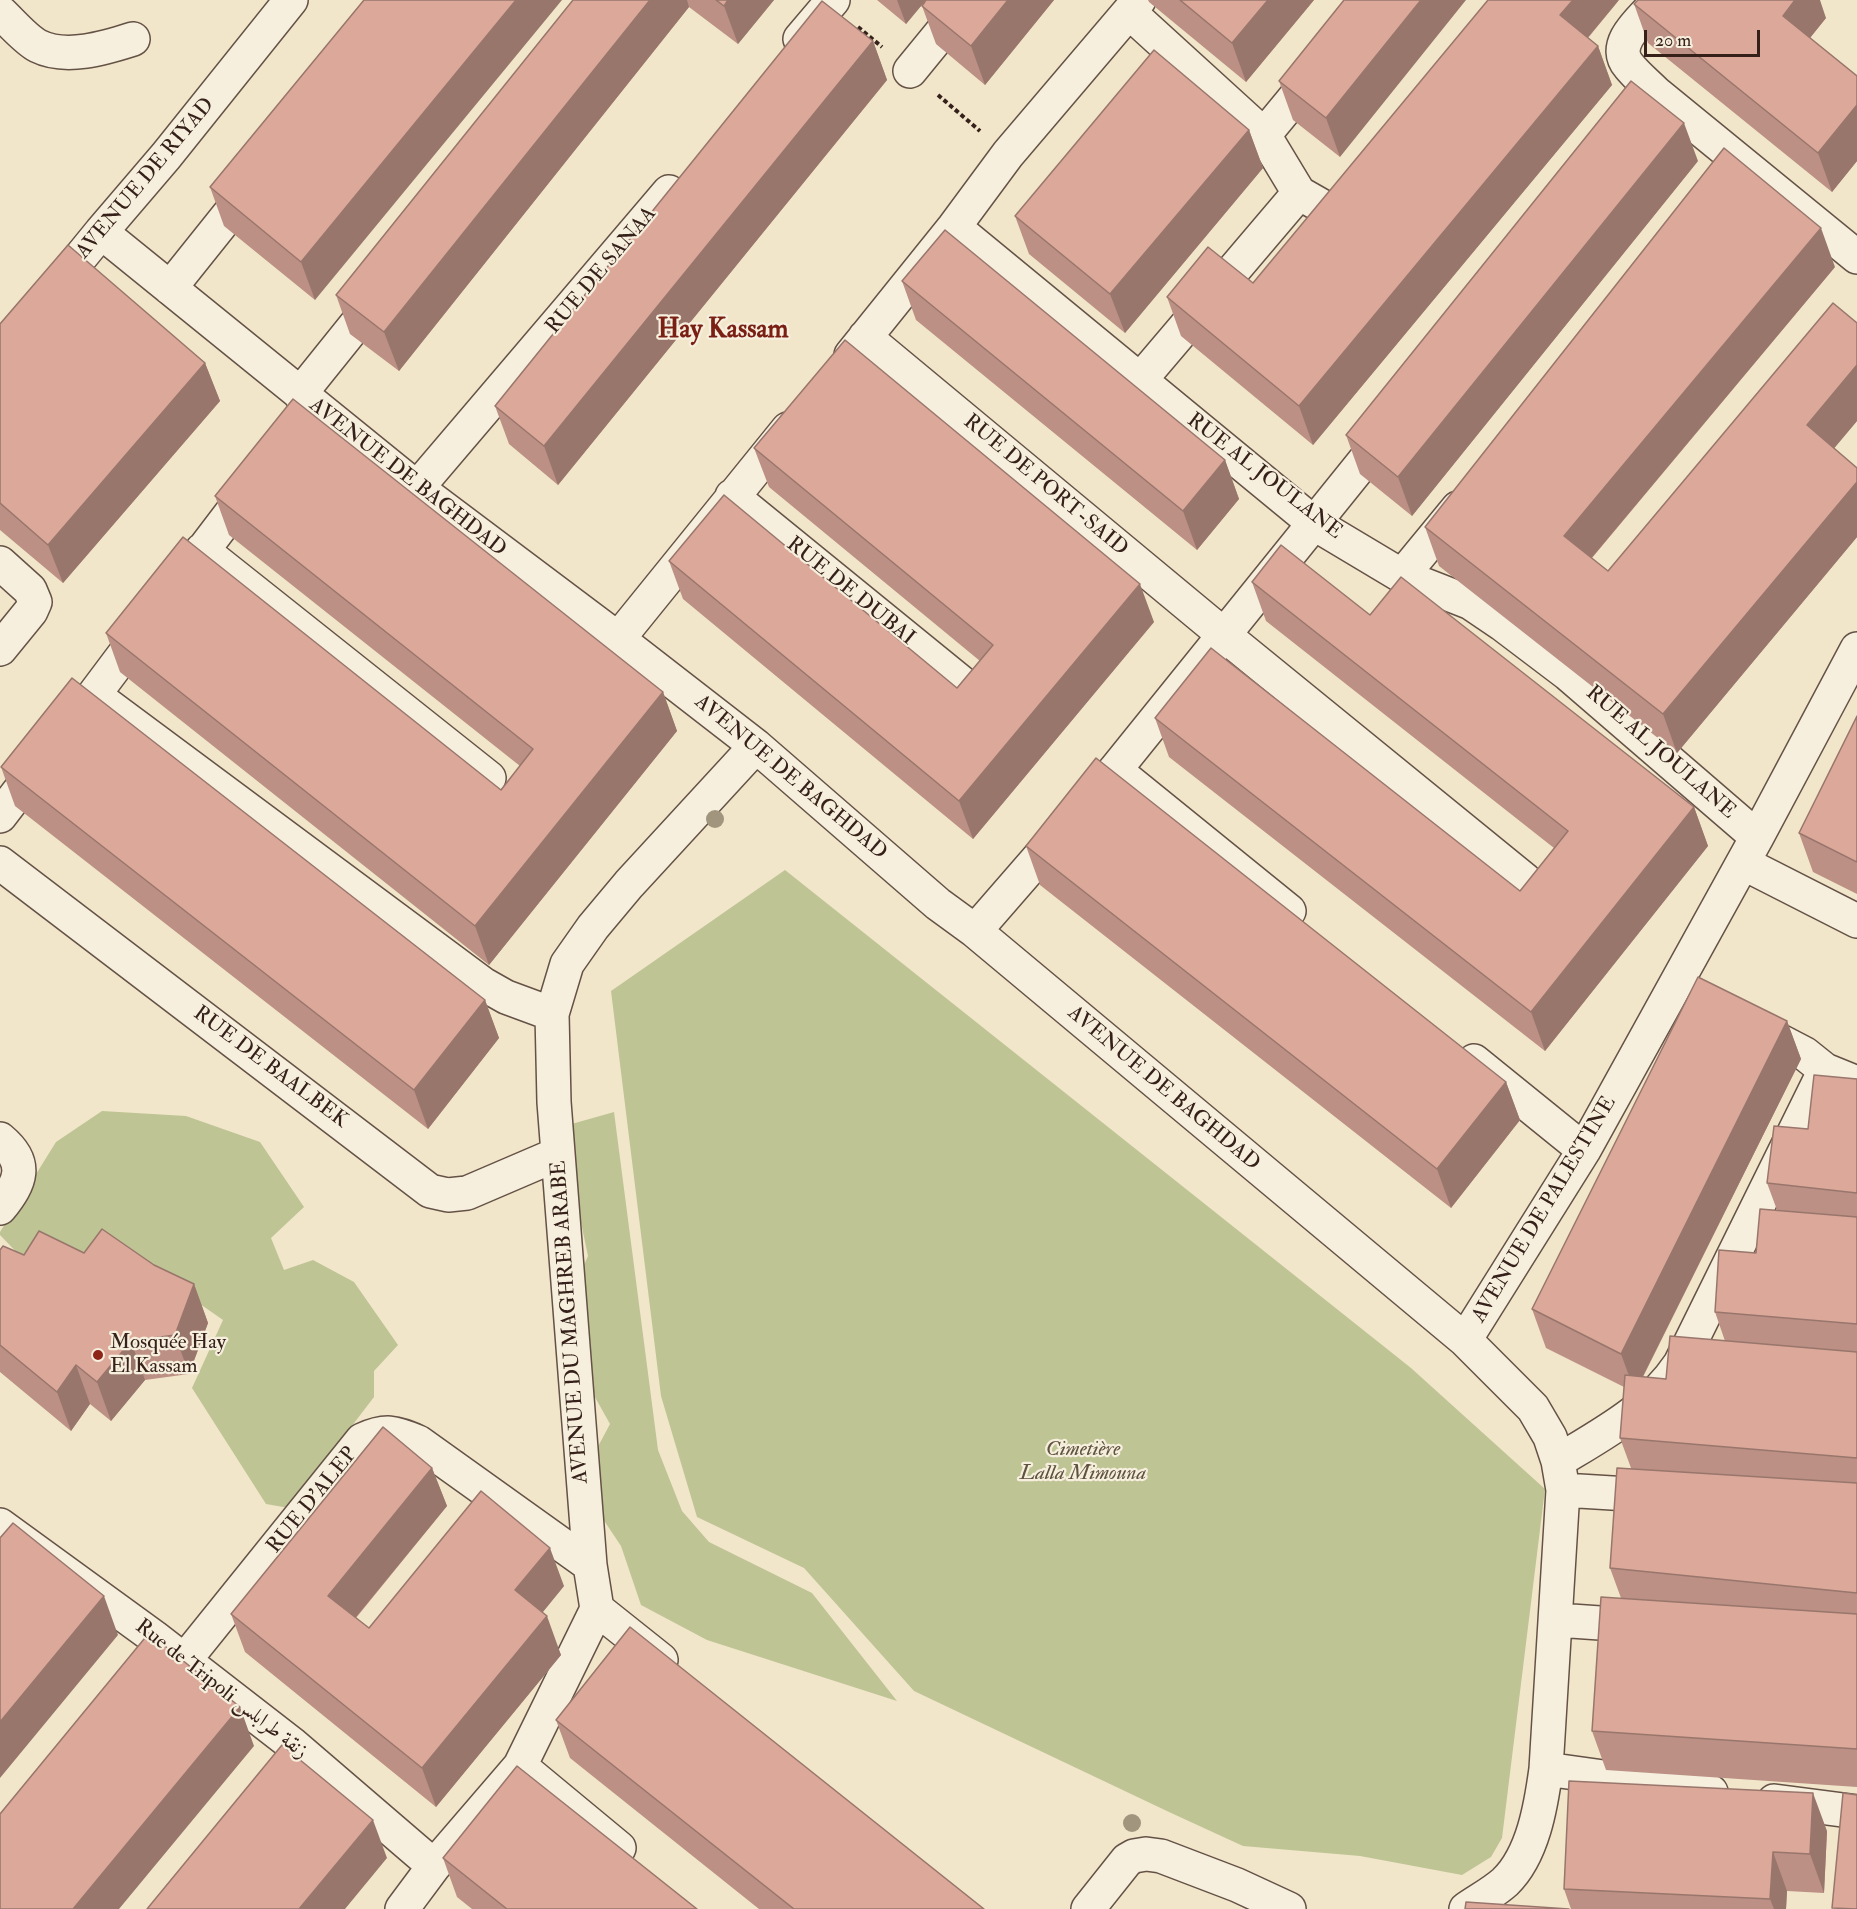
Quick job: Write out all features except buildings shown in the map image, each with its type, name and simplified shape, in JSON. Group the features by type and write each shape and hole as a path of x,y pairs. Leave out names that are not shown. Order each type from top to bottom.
{"street":[{"name":"AVENUE DE RIYAD","path":"0,356 166,156 291,0"},
{"path":"784,57 833,0"},
{"path":"910,71 968,0"},
{"path":"1659,0 1623,42 1622,54 1627,65 1656,93 1857,257"},
{"path":"828,381 954,227 1008,154 1134,6 1264,135 1299,193 1334,213 1344,213 1353,207 1375,180"},
{"path":"0,12 36,45 52,51 89,50 133,39"},
{"path":"1264,135 1338,45"},
{"path":"1604,158 1656,93"},
{"path":"1721,191 1744,164"},
{"path":"170,288 267,167"},
{"name":"RUE DE SANAA","path":"417,488 685,174"},
{"path":"1141,379 1299,193"},
{"name":"RUE AL JOULANE","path":"954,227 1315,524 1402,576 1471,603 1568,674 1750,850 1857,921"},
{"name":"AVENUE DE BAGHDAD","path":"101,232 417,488 756,746 930,896 1465,1341"},
{"path":"293,432 307,400 395,275"},
{"name":"RUE DE PORT-SAID","path":"865,337 1224,635 1525,880"},
{"path":"618,639 732,495 806,408"},
{"path":"975,932 1115,770 1404,411"},
{"path":"0,816 272,459"},
{"path":"1402,576 1478,484"},
{"name":"RUE DE DUBAI","path":"732,495 968,688"},
{"path":"202,550 489,778"},
{"path":"0,563 30,590 35,602 31,611 0,649"},
{"name":"AVENUE DE PALESTINE","path":"1466,1909 1505,1881 1525,1853 1539,1814 1546,1769 1557,1620 1561,1476 1550,1437 1533,1408 1465,1341 1584,1150 1750,850 1857,649"},
{"path":"94,695 483,984 506,997 552,1014"},
{"name":"AVENUE DU MAGHREB ARABE","path":"597,1609 590,1565 554,1102 552,1014 567,964 593,927 637,875 756,746"},
{"path":"1115,770 1308,927"},
{"name":"RUE DE BAALBEK","path":"0,863 430,1191 448,1195 467,1193 558,1154"},
{"path":"1675,987 1705,1002"},
{"path":"1735,1017 1805,1054 1825,1070 1857,1083"},
{"path":"1455,1046 1584,1150"},
{"path":"1561,1476 1668,1382 1680,1364 1825,1070"},
{"path":"0,1139 10,1147 18,1161 20,1175 14,1191 0,1208"},
{"path":"1745,1234 1778,1237"},
{"path":"1680,1364 1716,1366"},
{"name":"RUE D'ALEP","path":"184,1660 362,1440 379,1433 395,1433 418,1442 590,1565"},
{"path":"1561,1476 1692,1498"},
{"name":"Rue de Tripoli زنقة طرابلس","path":"3,1533 184,1660 284,1754 434,1866"},
{"path":"410,1906 434,1866 520,1766 597,1609 680,1675"},
{"path":"1557,1620 1672,1628"},
{"path":"132,1665 154,1637"},
{"path":"520,1766 638,1864"},
{"path":"1546,1769 1851,1811 1841,1843"},
{"path":"1088,1909 1127,1860 1146,1854 1161,1856 1237,1885 1289,1909"}],"green space":[{"name":"Cimetière Lalla Mimouna","path":"785,870 1411,1368 1545,1489 1502,1838 1491,1857 1462,1875 1360,1856 1243,1846 914,1691 804,1568 697,1517 661,1396 611,991"},
{"path":"102,1111 186,1116 260,1142 304,1207 271,1238 284,1270 313,1260 354,1282 398,1345 374,1371 374,1397 289,1508 266,1504 192,1388 223,1320 124,1251 30,1266 0,1235 56,1142"},
{"path":"614,1112 658,1450 682,1511 709,1542 812,1593 897,1701 707,1640 641,1605 621,1546 599,1513 594,1454 610,1424 573,1358 579,1276 588,1256 561,1127"}],"place":[{"name":"Mosquée Hay El Kassam","path":"98,1355"}],"district":[{"name":"Hay Kassam","path":"723,331"}]}
